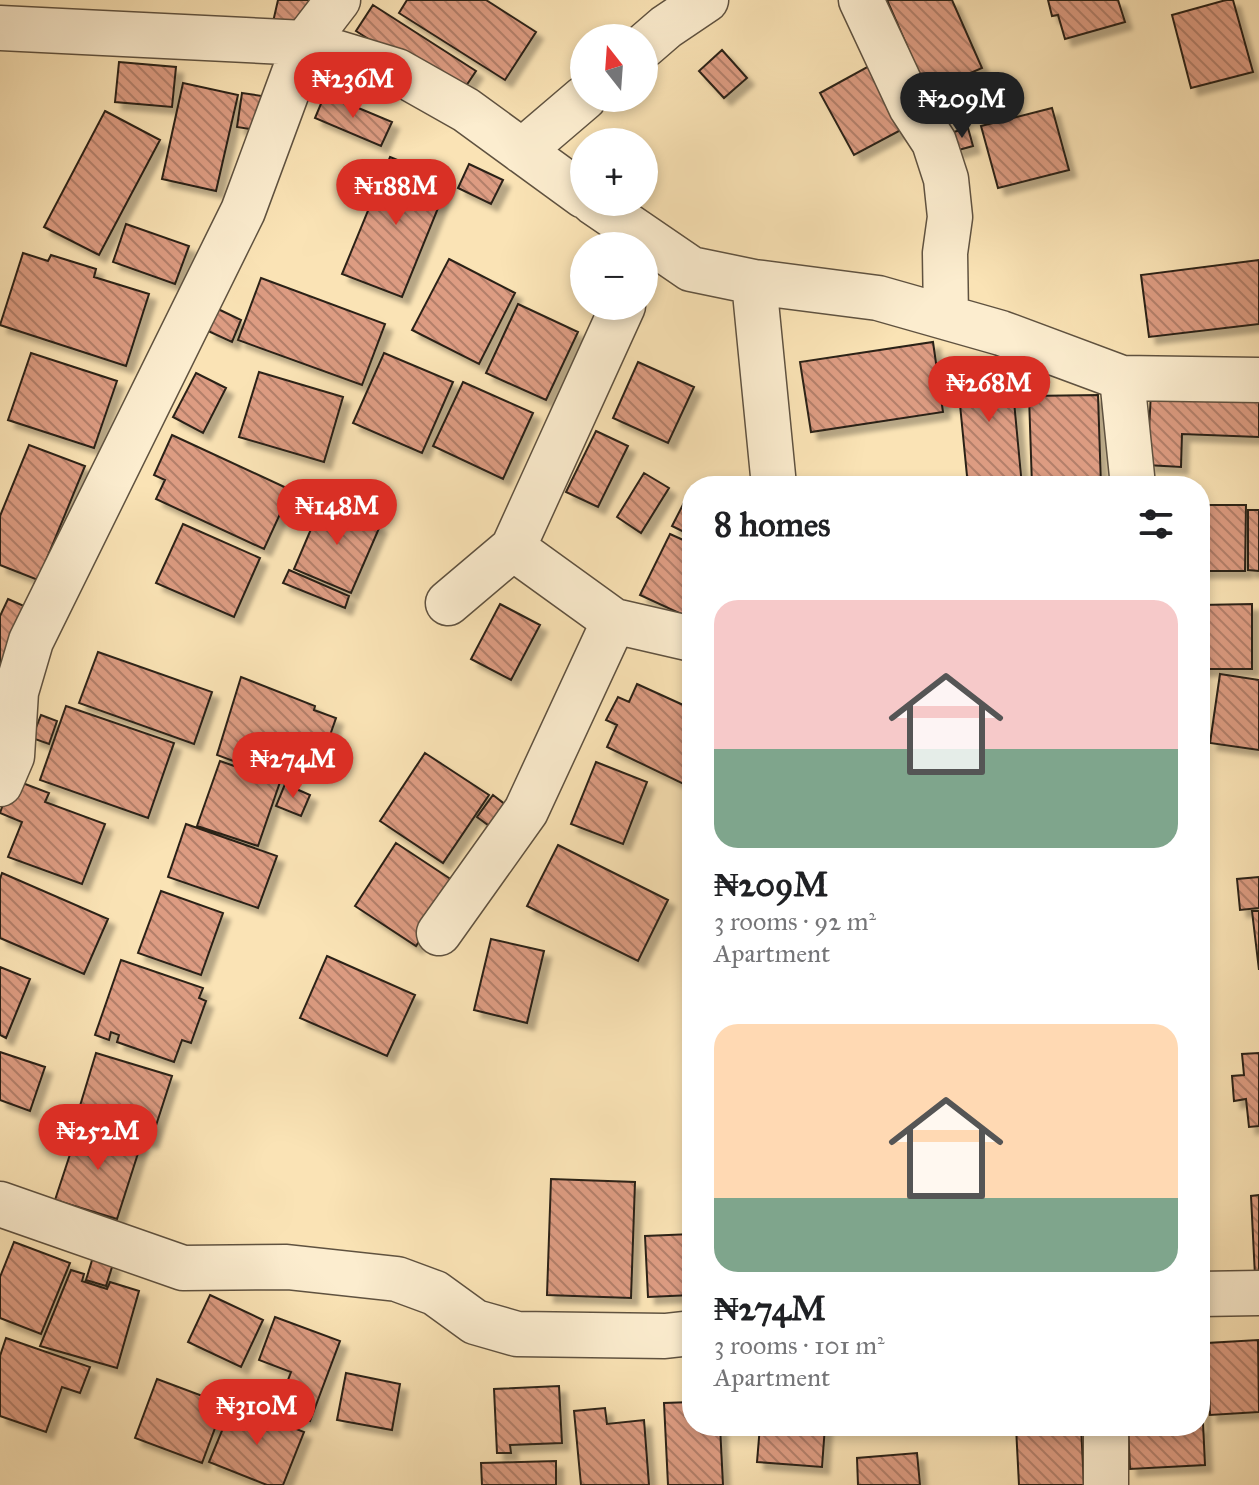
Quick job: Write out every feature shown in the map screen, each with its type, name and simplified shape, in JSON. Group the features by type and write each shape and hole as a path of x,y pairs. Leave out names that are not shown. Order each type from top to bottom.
{"street":[{"path":"0,784 12,756 16,692 31,641 243,211 305,43 338,0"},
{"path":"658,34 706,0"},
{"path":"861,0 911,107 934,142 946,179 950,217 945,253 946,317"},
{"path":"0,28 305,43 397,71 466,110 570,186"},
{"path":"522,151 570,110"},
{"path":"609,216 627,232"},
{"path":"658,255 691,269 754,282 878,298 1001,333 1122,378 1259,380"},
{"path":"754,282 773,476"},
{"path":"448,603 513,548 617,320"},
{"path":"1122,378 1132,476"},
{"path":"513,548 614,621 682,637"},
{"path":"439,933 526,811 614,621"},
{"path":"0,1204 183,1268 287,1267 397,1279 435,1293 475,1322 517,1334 682,1334"},
{"path":"1210,1294 1259,1293"},
{"path":"1106,1436 1106,1485"}],"building":[{"path":"278,0 317,0 310,31 273,22"},
{"path":"407,0 486,0 536,32 505,80 399,13"},
{"path":"887,0 952,0 982,68 927,92"},
{"path":"1048,0 1118,0 1125,22 1065,39 1058,15 1052,16"},
{"path":"1233,0 1253,72 1191,88 1172,15"},
{"path":"373,5 476,71 464,89 403,61 356,31"},
{"path":"722,50 747,78 724,98 699,71"},
{"path":"880,60 914,123 854,155 820,93"},
{"path":"119,62 176,67 172,107 115,102"},
{"path":"984,80 990,97 970,103 964,87"},
{"path":"183,83 238,95 216,191 162,179"},
{"path":"242,93 262,96 256,130 237,127"},
{"path":"1010,93 1014,109 997,115 992,99"},
{"path":"325,94 392,122 381,146 315,118"},
{"path":"1052,108 1069,170 998,188 981,126"},
{"path":"105,111 160,140 99,255 44,227"},
{"path":"968,128 973,146 955,151 950,133"},
{"path":"390,157 449,181 402,297 342,274"},
{"path":"469,164 503,180 491,204 458,188"},
{"path":"126,224 189,246 175,284 113,262"},
{"path":"23,253 48,261 51,255 96,269 94,277 149,294 126,366 0,325"},
{"path":"449,259 515,293 479,364 412,330"},
{"path":"1259,260 1259,324 1149,337 1141,275"},
{"path":"261,278 385,324 362,385 238,340"},
{"path":"518,304 578,332 546,400 486,373"},
{"path":"218,309 241,320 232,342 208,331"},
{"path":"933,342 943,412 811,432 800,362"},
{"path":"31,353 117,381 94,448 8,420"},
{"path":"384,353 453,382 422,453 353,423"},
{"path":"1010,359 1021,476 967,476 956,364"},
{"path":"638,362 694,387 668,443 613,418"},
{"path":"259,372 343,397 324,462 239,437"},
{"path":"196,373 226,388 203,433 173,417"},
{"path":"463,382 533,413 503,479 433,446"},
{"path":"1151,393 1259,398 1259,437 1182,434 1181,467 1147,465"},
{"path":"1098,395 1101,476 1032,476 1029,396"},
{"path":"596,431 628,446 598,507 566,492"},
{"path":"172,435 291,490 264,549 156,499 165,480 154,475"},
{"path":"29,445 85,466 38,580 0,565 0,516"},
{"path":"644,473 669,488 641,533 617,517"},
{"path":"323,501 380,526 351,593 294,569"},
{"path":"1210,505 1246,505 1245,571 1210,571"},
{"path":"682,506 682,531 672,526"},
{"path":"1248,510 1259,510 1259,571 1248,570"},
{"path":"183,524 260,558 234,617 156,583"},
{"path":"670,534 682,539 682,614 640,595"},
{"path":"289,570 349,596 345,608 283,583"},
{"path":"8,599 33,610 0,682 0,616"},
{"path":"500,604 540,625 511,680 471,659"},
{"path":"1252,604 1252,669 1210,669 1210,605"},
{"path":"98,652 212,692 194,744 79,703"},
{"path":"1220,674 1259,680 1259,750 1210,743"},
{"path":"241,677 315,706 314,710 336,718 328,741 314,735 305,761 294,758 285,780 217,755"},
{"path":"637,684 682,704 682,783 607,747 617,725 606,720 618,697 629,702"},
{"path":"66,706 174,743 148,818 40,780"},
{"path":"41,715 57,721 49,744 32,738"},
{"path":"425,753 489,795 443,863 380,821"},
{"path":"220,761 280,782 258,846 197,826"},
{"path":"596,762 647,782 623,844 571,824"},
{"path":"12,779 49,793 45,802 105,824 82,884 8,857 22,822 0,813"},
{"path":"285,784 310,795 301,816 276,806"},
{"path":"493,795 515,812 499,833 477,817"},
{"path":"186,824 277,856 258,908 168,877"},
{"path":"396,843 458,884 416,946 355,906"},
{"path":"558,845 668,900 638,961 527,906"},
{"path":"2,873 108,919 84,974 0,938"},
{"path":"1259,877 1259,908 1240,910 1237,879"},
{"path":"161,891 223,913 201,975 138,953"},
{"path":"1252,911 1259,911 1259,970"},
{"path":"491,939 544,951 527,1023 474,1010"},
{"path":"327,956 415,995 387,1056 300,1018"},
{"path":"121,960 203,988 199,998 206,1001 191,1043 182,1040 174,1062 117,1042 119,1035 111,1032 109,1040 95,1035"},
{"path":"0,967 30,979 6,1038 0,1035"},
{"path":"0,1052 45,1067 30,1111 0,1100"},
{"path":"96,1053 172,1076 151,1141 76,1119"},
{"path":"1259,1053 1259,1126 1249,1127 1246,1099 1234,1101 1232,1076 1244,1075 1242,1054"},
{"path":"80,1124 141,1144 117,1219 55,1200"},
{"path":"551,1179 635,1182 631,1298 547,1295"},
{"path":"1259,1195 1259,1275 1255,1276 1251,1196"},
{"path":"682,1234 682,1295 648,1297 645,1236"},
{"path":"14,1242 70,1263 41,1334 0,1318 0,1277"},
{"path":"93,1257 113,1264 106,1286 86,1280"},
{"path":"71,1270 84,1274 82,1281 107,1289 110,1282 139,1291 117,1368 40,1346"},
{"path":"210,1295 263,1320 241,1367 188,1342"},
{"path":"275,1317 340,1341 310,1421 277,1409 291,1372 259,1360"},
{"path":"6,1338 90,1367 80,1393 62,1387 46,1432 0,1416 0,1356"},
{"path":"1258,1340 1259,1412 1210,1415 1210,1343"},
{"path":"346,1373 400,1384 392,1430 337,1420"},
{"path":"157,1379 224,1404 202,1463 135,1438"},
{"path":"559,1386 562,1443 510,1445 511,1453 497,1453 494,1389"},
{"path":"682,1402 682,1436 721,1436 723,1485 668,1485 664,1403"},
{"path":"233,1404 304,1432 283,1485 267,1485 209,1462"},
{"path":"605,1408 607,1424 644,1420 649,1485 581,1485 574,1411"},
{"path":"759,1436 824,1436 822,1467 757,1462"},
{"path":"1016,1436 1082,1436 1084,1485 1019,1485"},
{"path":"1128,1436 1204,1436 1205,1465 1130,1469"},
{"path":"917,1453 920,1485 858,1485 857,1458"},
{"path":"556,1461 556,1485 482,1485 481,1463"}]}
